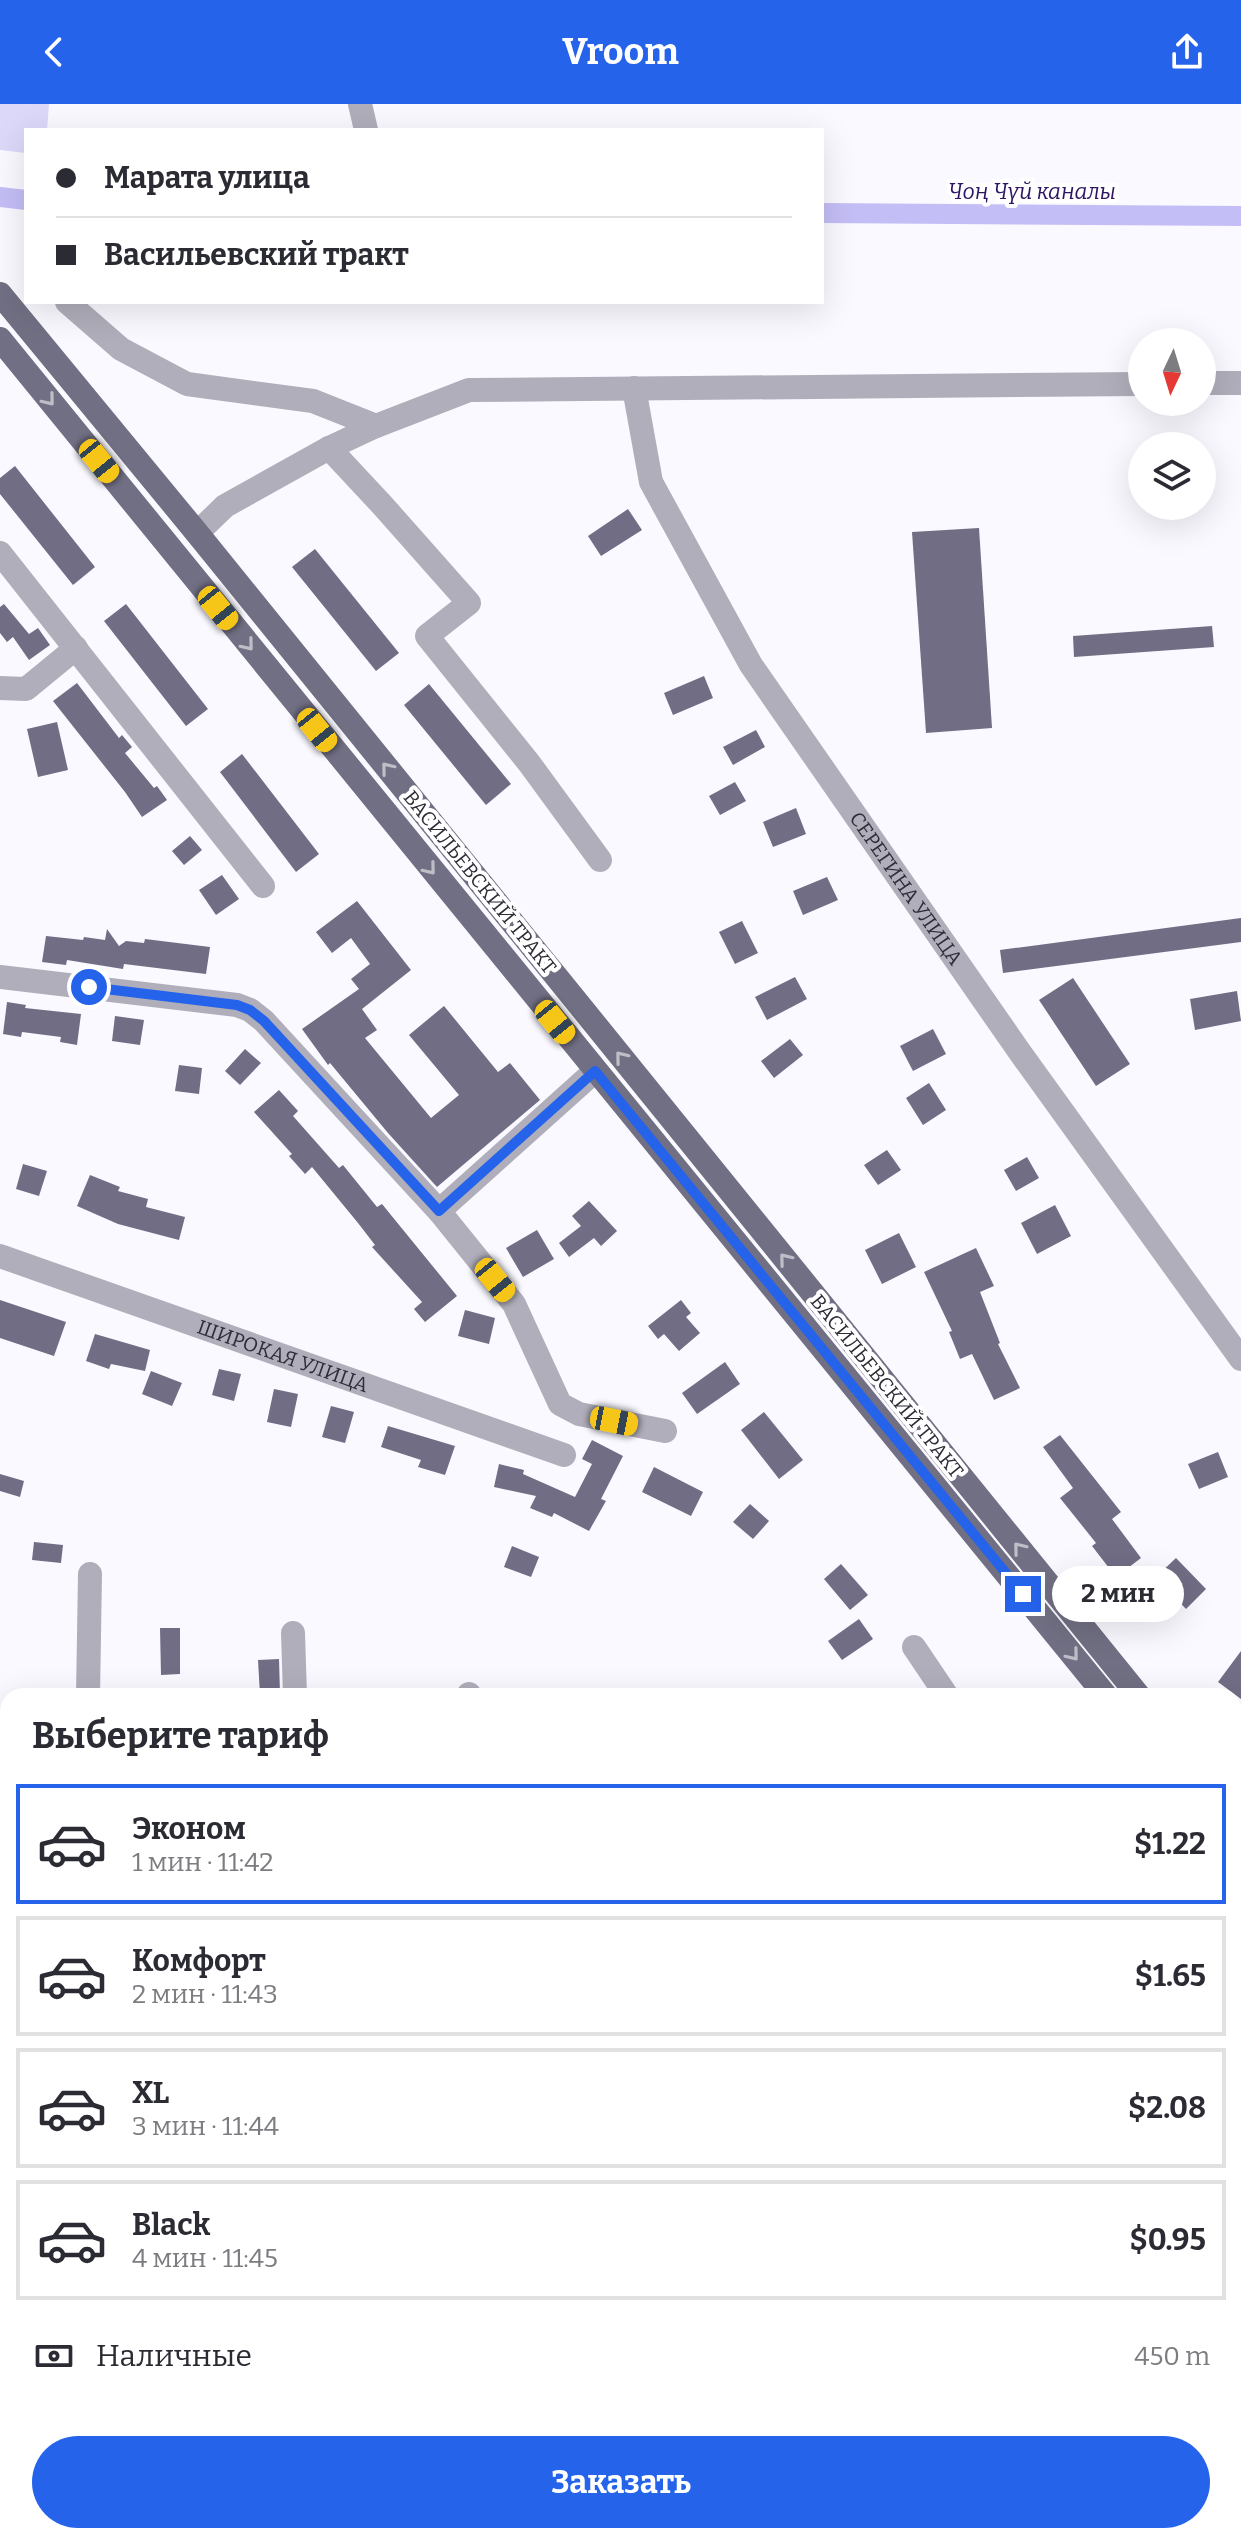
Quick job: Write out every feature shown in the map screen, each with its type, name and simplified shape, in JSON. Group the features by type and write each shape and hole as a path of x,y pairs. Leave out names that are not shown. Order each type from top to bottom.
{"main road":[{"name":"ВАСИЛЬЕВСКИЙ ТРАКТ","path":"0,294 1133,1688"},
{"name":"ВАСИЛЬЕВСКИЙ ТРАКТ","path":"0,339 1099,1688"}],"street":[{"path":"360,104 366,128"},
{"path":"69,304 121,349 187,384 313,401 376,426"},
{"path":"1216,383 1241,383"},
{"path":"197,533 225,506 329,448 469,390 1128,384"},
{"name":"СЕРЕГИНА УЛИЦА","path":"634,388 651,482 751,665 1010,1038 1241,1359"},
{"path":"329,448 469,603 427,636 529,763 600,860"},
{"path":"0,553 263,886"},
{"path":"0,688 26,689 76,648"},
{"path":"0,977 237,1005 250,1010 264,1021 439,1211 514,1304 560,1404 579,1414 665,1431"},
{"path":"439,1211 595,1071"},
{"name":"ШИРОКАЯ УЛИЦА","path":"0,1256 564,1455"},
{"path":"88,1688 90,1574"},
{"path":"293,1633 295,1688"},
{"path":"914,1647 942,1688"}],"shaded area":[{"path":"0,104 49,104 47,128 24,128 24,153 0,150"}],"building":[{"path":"15,466 95,567 73,585 0,494 0,478"},
{"path":"628,509 642,530 601,556 588,536"},
{"path":"979,528 992,728 926,733 912,532"},
{"path":"315,549 399,653 376,671 292,567"},
{"path":"4,604 29,634 38,628 50,645 29,660 13,637 7,642 0,633 0,607"},
{"path":"126,604 208,709 186,726 104,621"},
{"path":"1212,626 1214,647 1074,657 1073,636"},
{"path":"704,676 713,698 673,715 664,693"},
{"path":"77,683 119,738 122,735 132,747 125,753 167,800 142,817 53,701"},
{"path":"429,684 511,784 486,805 404,705"},
{"path":"57,722 68,770 38,777 27,729"},
{"path":"756,730 765,747 733,765 723,747"},
{"path":"242,754 319,854 296,872 220,772"},
{"path":"735,782 746,801 720,815 709,796"},
{"path":"796,808 806,834 773,847 763,822"},
{"path":"190,836 202,850 184,865 172,851"},
{"path":"222,875 239,899 216,915 199,890"},
{"path":"827,877 838,900 803,915 793,891"},
{"path":"357,901 411,970 362,1009 377,1030 365,1038 431,1118 459,1095 409,1035 444,1006 498,1072 510,1063 540,1100 437,1187 330,1063 328,1065 302,1029 359,989 351,979 370,964 351,938 332,953 316,932"},
{"path":"1241,918 1241,942 1003,973 1000,950"},
{"path":"742,921 758,953 735,964 719,932"},
{"path":"107,929 119,946 126,941 144,943 145,939 210,947 206,974 124,964 123,969 67,960 66,965 42,962 46,936 105,940"},
{"path":"795,977 807,999 767,1020 755,997"},
{"path":"1073,978 1130,1064 1096,1086 1039,1000"},
{"path":"1237,991 1241,1021 1195,1030 1190,999"},
{"path":"7,1002 26,1005 25,1008 81,1014 77,1045 60,1042 61,1037 22,1032 21,1037 3,1034"},
{"path":"115,1016 144,1020 140,1045 112,1041"},
{"path":"933,1029 946,1054 913,1071 900,1046"},
{"path":"790,1039 803,1055 774,1078 761,1061"},
{"path":"245,1049 261,1063 240,1085 225,1071"},
{"path":"179,1065 202,1068 199,1094 175,1091"},
{"path":"929,1083 946,1110 923,1125 906,1098"},
{"path":"279,1090 298,1111 293,1116 339,1168 343,1165 377,1207 382,1204 457,1296 425,1322 414,1309 422,1302 372,1247 375,1245 358,1223 312,1167 305,1174 289,1156 292,1154 254,1112"},
{"path":"887,1150 901,1170 878,1185 864,1165"},
{"path":"1027,1157 1039,1178 1016,1191 1004,1170"},
{"path":"23,1164 47,1171 39,1196 16,1189"},
{"path":"90,1175 120,1187 118,1191 148,1199 146,1207 185,1217 179,1240 118,1224 77,1206"},
{"path":"589,1201 617,1231 601,1246 594,1238 569,1257 559,1243 581,1226 572,1216"},
{"path":"1055,1205 1071,1236 1037,1254 1021,1223"},
{"path":"537,1230 554,1259 523,1277 506,1248"},
{"path":"899,1233 916,1267 882,1284 865,1250"},
{"path":"976,1248 994,1286 980,1292 998,1344 1020,1388 994,1400 972,1354 960,1359 949,1332 952,1331 924,1272"},
{"path":"0,1300 66,1322 54,1356 0,1338"},
{"path":"681,1300 691,1313 686,1317 700,1333 679,1351 664,1334 658,1339 648,1326"},
{"path":"465,1310 495,1318 489,1344 458,1336"},
{"path":"95,1334 150,1350 145,1371 111,1364 109,1369 86,1361"},
{"path":"725,1362 740,1384 697,1414 682,1393"},
{"path":"219,1369 241,1374 234,1401 212,1395"},
{"path":"151,1371 182,1383 172,1406 142,1394"},
{"path":"274,1389 298,1394 291,1427 267,1422"},
{"path":"331,1406 354,1412 345,1443 322,1437"},
{"path":"764,1412 803,1460 779,1479 741,1430"},
{"path":"388,1426 455,1446 445,1475 418,1467 421,1460 381,1447"},
{"path":"1060,1435 1121,1512 1112,1519 1141,1558 1116,1577 1092,1546 1096,1543 1060,1498 1073,1488 1043,1447"},
{"path":"592,1440 623,1456 601,1499 606,1501 589,1531 554,1513 552,1517 530,1508 536,1496 494,1487 499,1464 524,1470 523,1474 575,1497 592,1464 582,1459"},
{"path":"1218,1452 1228,1477 1199,1489 1188,1464"},
{"path":"654,1467 703,1492 691,1516 642,1492"},
{"path":"0,1474 24,1481 20,1497 0,1491"},
{"path":"750,1504 769,1521 753,1539 733,1522"},
{"path":"34,1542 63,1545 61,1563 32,1560"},
{"path":"512,1546 539,1557 531,1577 504,1567"},
{"path":"1176,1558 1206,1589 1186,1609 1156,1577"},
{"path":"841,1564 868,1595 850,1610 824,1579"},
{"path":"859,1619 873,1639 842,1660 828,1641"},
{"path":"160,1628 180,1628 180,1674 161,1675"},
{"path":"1241,1651 1241,1688 1226,1688 1218,1682"},
{"path":"279,1659 280,1688 260,1688 258,1660"}],"waterway":[{"name":"Чоң Чүй каналы","path":"0,197 24,200"},
{"name":"Чоң Чүй каналы","path":"824,213 1241,216"}],"route":[{"path":"89,987 237,1005 250,1010 264,1021 439,1211 595,1071 1023,1594"}]}
